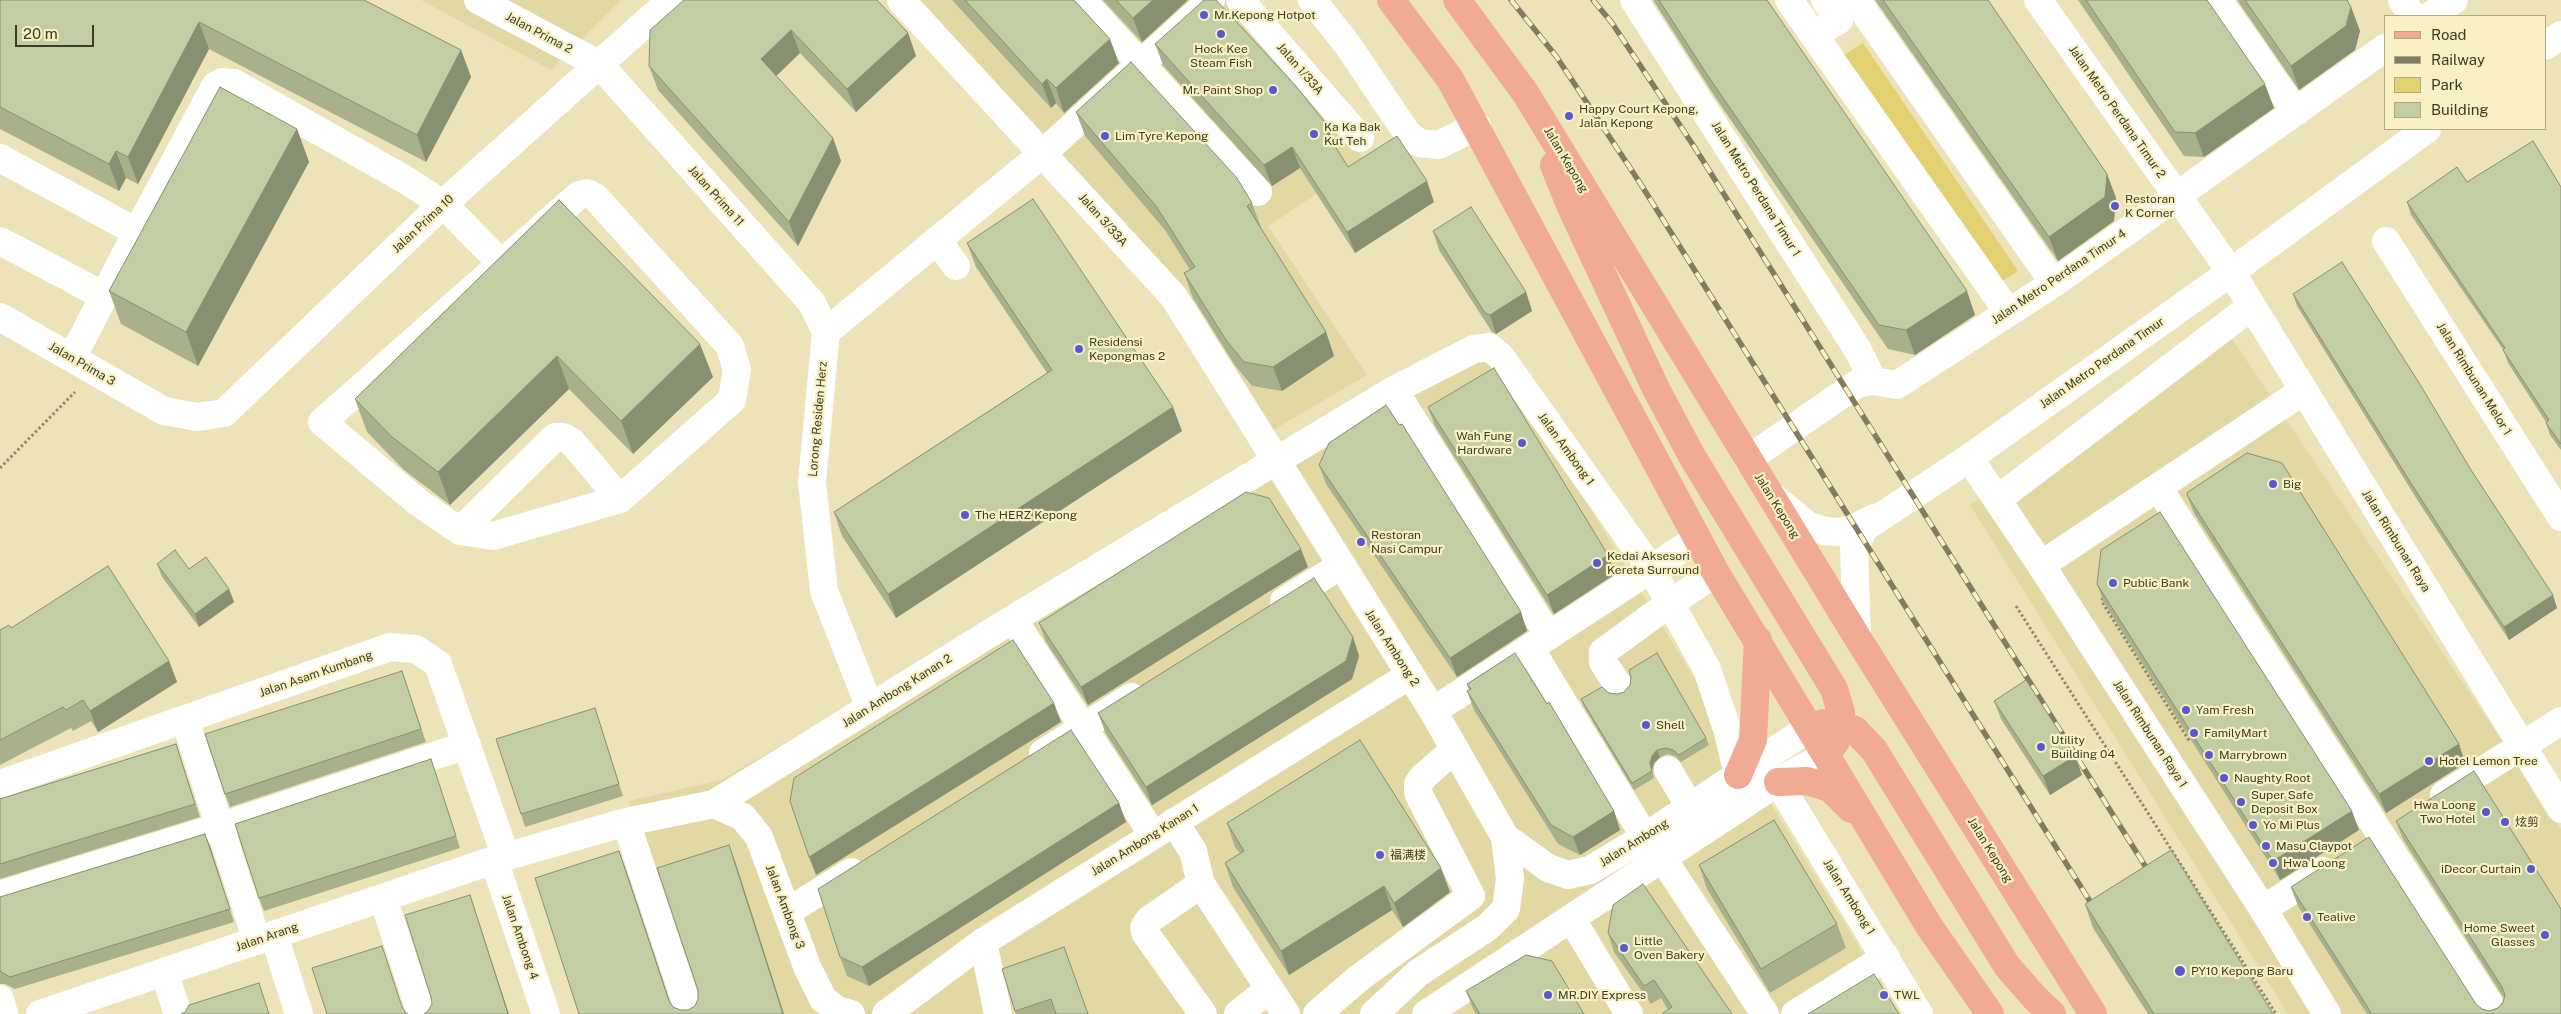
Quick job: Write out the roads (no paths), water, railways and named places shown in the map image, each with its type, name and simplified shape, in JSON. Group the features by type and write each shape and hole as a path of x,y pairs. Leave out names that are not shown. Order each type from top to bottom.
{"main road":[{"path":"1391,0 1450,78 1716,573 1872,829 1928,926 1990,1014"},
{"name":"Jalan Kepong","path":"1457,0 1526,94 1857,637 2093,1014"},
{"path":"1526,94 1570,205 1656,389 1693,458 1834,689 1841,712 1841,725 1836,741 1826,755"},
{"path":"1738,774 1753,740 1758,640"},
{"path":"1809,728 1826,722 1856,730 1874,750 2007,966 2052,1014"},
{"path":"1778,782 1807,781 1830,788 1872,829"}],"street":[{"name":"Jalan Prima 2","path":"478,0 600,65"},
{"name":"Jalan Prima 10","path":"164,411 197,418 224,413 443,204 671,0"},
{"name":"Jalan 3/33A","path":"902,0 1174,297 1275,461"},
{"path":"1082,0 1258,192"},
{"path":"826,332 1042,154 1211,0"},
{"name":"Jalan 1/33A","path":"1240,0 1360,138"},
{"path":"1312,0 1347,44 1407,133 1420,143 1439,145 1477,126"},
{"name":"Jalan Metro Perdana Timur 1","path":"1634,0 1858,350 1873,381"},
{"path":"1789,0 2008,312"},
{"path":"1814,35 1839,20 1825,0"},
{"path":"1856,0 2054,283"},
{"name":"Jalan Metro Perdana Timur 2","path":"2038,0 2231,272"},
{"path":"2218,0 2296,112"},
{"path":"2402,0 2411,15"},
{"path":"2432,15 2454,0"},
{"path":"2546,45 2561,35"},
{"name":"Jalan Metro Perdana Timur 4","path":"1748,458 1857,384 1873,381 1897,385 2054,283 2384,49"},
{"name":"Jalan Prima 11","path":"600,65 812,303 826,332"},
{"path":"72,358 214,86 222,82 234,83 404,179 443,204 502,264"},
{"name":"Jalan Metro Perdana Timur","path":"1857,637 1854,550 1864,528 1969,458 2231,272 2426,130"},
{"path":"0,158 137,232"},
{"path":"587,193 595,197 730,346 737,370 732,400 620,499 493,536 460,531 420,503 322,422 502,264 580,195 587,193"},
{"path":"937,240 956,266"},
{"path":"0,241 104,296"},
{"name":"Jalan Rimbunan Melor 1","path":"2386,241 2561,517"},
{"name":"Jalan Rimbunan Raya","path":"2231,272 2561,809"},
{"path":"1998,499 2252,306"},
{"name":"Jalan Prima 3","path":"0,317 164,411"},
{"name":"Lorong Residen Herz","path":"826,332 812,482 824,591 870,708"},
{"name":"Jalan Ambong 1","path":"1275,461 1394,390 1474,349 1489,347 1500,357 1652,569 1707,669 1728,732 1738,774"},
{"path":"1394,390 1539,642 1646,837"},
{"path":"2041,565 2303,391"},
{"path":"460,531 555,437 563,437 572,442 620,499"},
{"name":"Jalan Rimbunan Raya 1","path":"1969,458 1998,499 2263,909 2327,1014"},
{"name":"Jalan Ambong 2","path":"1275,461 1433,711 1505,837"},
{"name":"Jalan Ambong Kanan 2","path":"500,859 626,822 714,804 1012,619 1275,461"},
{"path":"2158,487 2496,1014"},
{"path":"1771,495 1807,525 1824,531 1839,532 1852,529 1887,512"},
{"path":"1433,711 1698,539"},
{"path":"1266,613 1340,566"},
{"path":"1618,685 1603,662 1603,652 1670,603 1716,573"},
{"path":"1012,619 1083,727 1164,829 1193,851 1201,884 1268,990 1286,1014"},
{"name":"Jalan Asam Kumbang","path":"0,784 390,648 416,649 438,664 467,745 500,859"},
{"name":"Jalan Ambong Kanan 1","path":"886,1014 983,942 1410,675"},
{"path":"1024,764 1149,686"},
{"path":"185,720 219,827 298,1014"},
{"path":"2263,909 2561,721"},
{"name":"Jalan Ambong","path":"1505,837 1548,868 1568,875 1590,870 1646,837 1809,728"},
{"path":"0,894 219,827 467,745"},
{"path":"1317,1014 1359,978 1471,896 1418,793 1418,784 1423,777 1455,749"},
{"path":"1426,1014 1456,1005 1571,918 1778,782 1826,755"},
{"path":"1668,770 1690,807"},
{"name":"Jalan Ambong 1","path":"1778,782 1919,1014"},
{"name":"Jalan Ambong 3","path":"714,804 742,817 759,837 808,969 823,999 838,1010 851,1014"},
{"path":"626,822 690,1014"},
{"path":"1374,1014 1418,973 1488,927 1506,909 1510,880 1505,837"},
{"name":"Jalan Arang","path":"52,1012 164,972 500,859"},
{"name":"Jalan Ambong 4","path":"500,859 546,1014"},
{"path":"787,912 871,859"},
{"path":"1663,859 1765,1014"},
{"path":"1201,884 1149,920 1144,928 1146,934 1203,1014"},
{"path":"383,898 421,1014"},
{"path":"1571,918 1629,1014"},
{"path":"983,942 998,1014"},
{"path":"1795,1014 1886,957"},
{"path":"164,972 178,1014"},
{"path":"1238,1014 1268,990"},
{"path":"0,999 4,1014"}],"railway":[{"path":"1511,0 1556,56 1640,183 2096,911"},
{"path":"1593,0 1612,23 1695,148 2152,877"}],"place":[{"name":"Mr.Kepong Hotpot","path":"1204,15"},
{"name":"Hock Kee Steam Fish","path":"1221,34"},
{"name":"Mr. Paint Shop","path":"1273,90"},
{"name":"Happy Court Kepong, Jalan Kepong","path":"1569,116"},
{"name":"Ka Ka Bak Kut Teh","path":"1314,134"},
{"name":"Lim Tyre Kepong","path":"1105,136"},
{"name":"Restoran K Corner","path":"2115,206"},
{"name":"Residensi Kepongmas 2","path":"1079,349"},
{"name":"Wah Fung Hardware","path":"1522,443"},
{"name":"Big","path":"2273,484"},
{"name":"The HERZ Kepong","path":"965,515"},
{"name":"Restoran Nasi Campur","path":"1361,542"},
{"name":"Kedai Aksesori Kereta Surround","path":"1597,563"},
{"name":"Public Bank","path":"2113,583"},
{"name":"Yam Fresh","path":"2186,710"},
{"name":"Shell","path":"1646,725"},
{"name":"FamilyMart","path":"2194,733"},
{"name":"Utility Building 04","path":"2041,747"},
{"name":"Marrybrown","path":"2209,755"},
{"name":"Hotel Lemon Tree","path":"2429,761"},
{"name":"Naughty Root","path":"2224,778"},
{"name":"Super Safe Deposit Box","path":"2241,802"},
{"name":"Hwa Loong Two Hotel","path":"2486,812"},
{"name":"炫剪","path":"2505,822"},
{"name":"Yo Mi Plus","path":"2253,825"},
{"name":"Masu Claypot","path":"2266,846"},
{"name":"福满楼","path":"1380,855"},
{"name":"Hwa Loong","path":"2273,863"},
{"name":"iDecor Curtain","path":"2531,869"},
{"name":"Tealive","path":"2307,917"},
{"name":"Home Sweet Glasses","path":"2545,935"},
{"name":"Little Oven Bakery","path":"1624,948"},
{"name":"PY10 Kepong Baru","path":"2180,971"},
{"name":"MR.DIY Express","path":"1548,995"},
{"name":"TWL","path":"1884,995"}]}
